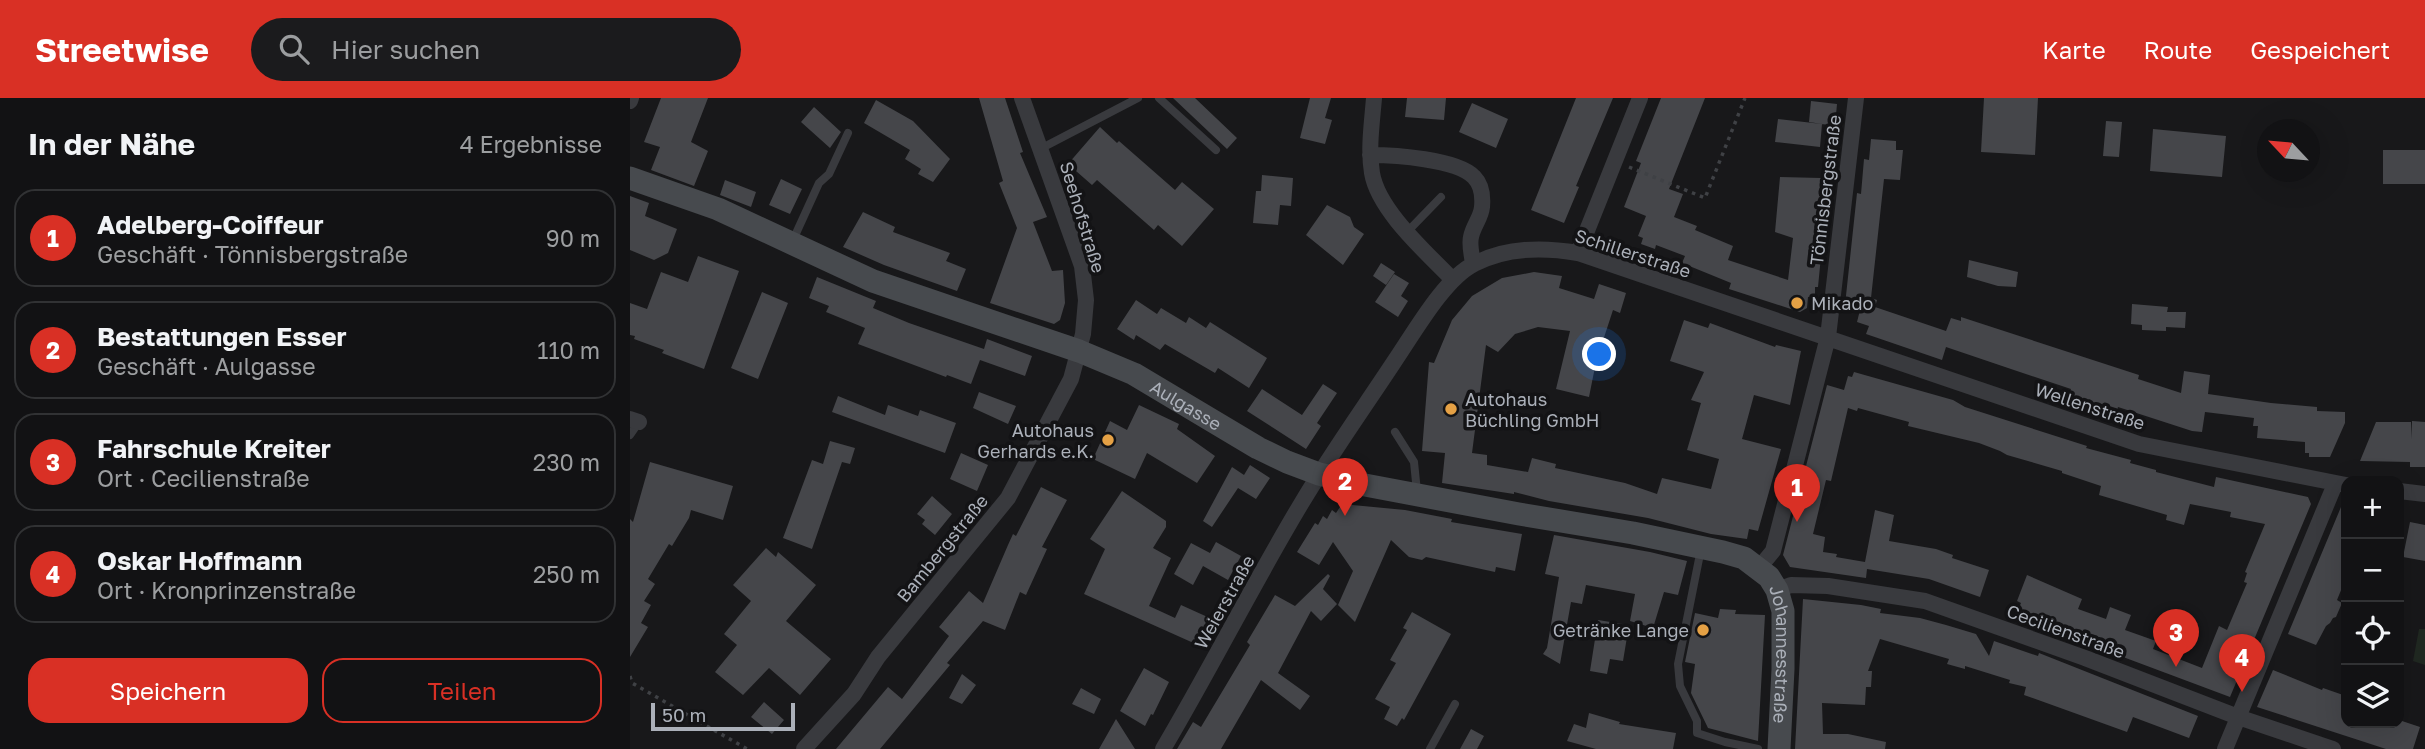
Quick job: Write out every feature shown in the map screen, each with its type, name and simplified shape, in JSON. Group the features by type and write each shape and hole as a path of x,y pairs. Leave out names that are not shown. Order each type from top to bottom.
{"main road":[{"name":"Aulgasse","path":"630,178 718,209 873,281 1080,351 1134,374 1266,452 1319,474 1702,547 1744,558 1759,568"},
{"name":"Johannesstraße","path":"1759,568 1777,590 1783,611 1779,749"}],"street":[{"name":"Seehofstraße","path":"1022,98 1082,266 1086,300 1080,351"},
{"path":"1374,98 1370,155 1372,177 1384,207 1452,279"},
{"path":"1578,253 1640,98"},
{"name":"Tönnisbergstraße","path":"1759,568 1773,551 1828,337 1856,98"},
{"path":"1370,155 1429,159 1468,172 1475,177 1482,189 1482,208 1471,237 1474,264"},
{"name":"Schillerstraße","path":"1319,474 1452,279 1474,264 1507,253 1528,249 1556,249 1578,253 1828,337"},
{"name":"Wellenstraße","path":"1828,337 2139,444 2341,484"},
{"name":"Bambergstraße","path":"804,749 854,694 878,657 1008,498 1071,379 1080,351"},
{"name":"Weierstraße","path":"1163,749 1319,474"},
{"path":"2225,749 2341,484"},
{"path":"2404,492 2425,495"},
{"name":"Cecilienstraße","path":"1777,590 1791,585 1828,586 1925,601 2085,658 2238,717 2333,749"}],"lane":[{"path":"1040,149 1138,98"},
{"path":"1159,98 1216,150"},
{"path":"792,243 814,193 829,174 848,133"},
{"path":"1408,231 1441,197"},
{"path":"1395,432 1414,462 1418,495"},
{"path":"1702,547 1678,664 1680,686 1697,721 1697,733 1758,749"},
{"path":"1430,749 1455,704"}],"path":[{"path":"1615,161 1705,198 1745,98"},
{"path":"630,676 632,682 747,749"}],"shaded area":[{"path":"2419,629 2425,629 2425,665 2413,661"}],"building":[{"path":"661,98 708,98 691,142 708,151 694,186 651,170 660,147 644,142"},
{"path":"979,98 1005,98 1023,152 1020,153 1047,217 1033,222 1052,271 1063,270 1065,303 1060,320 1054,324 990,303 1017,228 999,183 1003,181"},
{"path":"1173,98 1195,98 1237,138 1227,149"},
{"path":"1310,98 1331,98 1325,118 1332,120 1325,144 1300,138"},
{"path":"1407,98 1446,98 1444,120 1405,117"},
{"path":"1576,98 1613,98 1576,186 1579,187 1564,223 1531,210"},
{"path":"1661,98 1705,98 1669,189 1683,194 1674,217 1697,226 1695,230 1733,246 1728,260 1788,280 1793,238 1775,232 1780,177 1821,178 1817,245 1822,246 1818,287 1815,287 1815,296 1808,297 1807,308 1800,312 1729,289 1731,283 1682,263 1685,256 1656,245 1655,249 1641,244 1643,238 1638,236 1646,216 1624,207 1641,163 1636,161"},
{"path":"1984,98 2038,98 2035,155 1981,152"},
{"path":"876,100 913,121 950,159 933,182 918,174 921,169 905,159 910,150 864,123"},
{"path":"1811,101 1837,104 1835,126 1809,122"},
{"path":"1472,103 1508,119 1496,148 1459,132"},
{"path":"814,107 841,132 830,148 801,122"},
{"path":"1778,119 1822,124 1820,147 1775,142"},
{"path":"2106,121 2122,122 2119,157 2103,156"},
{"path":"1100,127 1175,190 1182,182 1214,209 1182,246 1158,225 1154,230 1097,180 1092,185 1068,164"},
{"path":"2153,129 2226,136 2222,177 2150,171"},
{"path":"1871,139 1896,141 1896,150 1903,150 1900,180 1884,179 1871,298 1877,300 1875,307 1946,331 1951,318 1961,321 1961,317 2139,375 2138,379 2181,393 2184,371 2210,375 2208,394 2317,407 2317,411 2345,412 2345,423 2330,457 2309,457 2309,453 2305,453 2305,442 2257,438 2258,426 2253,426 2254,418 2205,412 2202,432 2118,407 2115,417 2067,401 2071,389 1946,347 1942,360 1866,334 1869,326 1857,322 1860,310 1845,305 1857,193 1861,194 1864,159 1869,160"},
{"path":"2383,150 2425,150 2425,184 2383,184"},
{"path":"1262,175 1293,178 1291,206 1280,205 1278,225 1253,223 1256,191 1261,191"},
{"path":"781,179 802,189 790,214 769,205"},
{"path":"725,180 756,192 751,207 720,195"},
{"path":"630,196 649,203 645,216 677,229 668,253 654,260 630,250"},
{"path":"1327,205 1350,217 1354,227 1364,234 1343,265 1306,235"},
{"path":"863,212 895,227 893,232 950,253 946,261 966,269 957,291 843,247"},
{"path":"698,256 739,271 704,369 662,353 664,350 630,335 630,303 647,309 661,272 688,282"},
{"path":"1969,260 2018,272 2016,287 1998,286 1967,277"},
{"path":"1381,263 1395,272 1386,285 1373,276"},
{"path":"1534,272 1562,276 1559,288 1594,299 1599,284 1626,293 1620,313 1613,310 1596,362 1589,397 1556,389 1570,331 1538,327 1515,334 1498,352 1486,345 1472,453 1487,455 1487,465 1528,472 1532,458 1556,464 1555,468 1625,483 1657,494 1662,478 1711,489 1719,459 1687,450 1701,403 1691,400 1704,372 1670,361 1684,320 1708,328 1710,323 1775,347 1776,345 1801,351 1790,405 1754,395 1742,439 1781,449 1758,531 1749,529 1747,539 1711,534 1648,518 1549,501 1514,492 1442,483 1445,453 1422,451 1429,362 1434,363 1452,320 1472,296 1502,278"},
{"path":"1394,274 1409,283 1401,296 1408,301 1398,317 1375,302"},
{"path":"817,277 876,301 873,308 909,323 984,349 987,339 1032,356 1025,376 980,360 971,384 858,344 865,328 826,312 829,306 809,298"},
{"path":"762,292 788,303 758,379 731,368"},
{"path":"1136,300 1157,314 1161,308 1186,323 1189,317 1206,328 1210,322 1267,358 1249,388 1218,368 1215,373 1165,344 1160,350 1136,335 1134,340 1117,329"},
{"path":"2132,304 2168,307 2167,312 2186,312 2185,328 2166,327 2166,331 2142,330 2142,325 2131,324"},
{"path":"1854,372 1953,400 1965,407 2087,446 2086,448 2131,460 2130,463 2156,472 2214,487 2216,477 2308,497 2311,504 2230,697 2091,645 2090,648 2047,633 2051,623 2018,610 2021,603 2017,601 2027,575 2082,599 2078,609 2106,619 2110,607 2131,615 2125,630 2156,641 2153,649 2202,668 2219,626 2227,630 2247,583 2244,582 2245,572 2265,524 2230,517 2231,512 2190,504 2184,525 2166,520 2167,515 2099,495 2101,486 2062,471 2007,455 1979,443 1908,426 1909,422 1858,408 1857,411 1848,408 1831,481 1826,480 1813,534 1825,537 1823,552 1865,562 1875,510 1894,515 1889,541 1936,549 1953,555 1952,558 1989,570 1980,597 1929,579 1867,569 1866,578 1790,567 1783,555 1827,385 1844,390 1848,376 1852,377"},
{"path":"1323,384 1337,393 1317,423 1321,426 1306,449 1247,411 1262,389 1302,415"},
{"path":"979,392 1016,406 1008,424 973,408"},
{"path":"838,396 885,415 888,405 918,416 920,410 956,423 945,453 832,412"},
{"path":"1139,405 1179,424 1177,429 1215,456 1197,483 1147,453 1135,479 1093,459 1110,421 1127,430"},
{"path":"2412,421 2425,422 2425,467 2410,467 2410,462 2360,461 2376,422 2411,422 2412,439"},
{"path":"830,441 855,448 850,464 842,462 812,549 783,538 812,460 823,464"},
{"path":"961,453 988,465 977,491 950,479"},
{"path":"650,462 733,486 723,520 691,510 672,546 669,544 648,579 655,584 644,601 651,605 641,623 648,627 630,657 630,519 633,522"},
{"path":"1250,465 1270,478 1256,499 1238,488 1212,527 1203,521 1232,467 1244,475"},
{"path":"1041,487 1067,500 1042,547 1047,549 1026,595 1020,592 1005,630 983,621 880,749 836,749 888,687 902,699 949,636 939,627 969,591 983,603 1013,534 1016,536"},
{"path":"1122,491 1166,521 1166,527 1153,548 1171,558 1149,606 1175,618 1181,605 1212,619 1198,645 1084,594 1105,549 1090,539"},
{"path":"932,496 952,514 935,535 922,524 925,520 917,514"},
{"path":"1342,504 1405,510 1452,519 1451,522 1522,534 1515,571 1496,567 1495,572 1426,557 1422,560 1409,557 1391,540 1355,622 1338,605 1353,571 1333,542 1319,565 1297,552 1315,523 1318,525 1323,516 1327,519 1332,510 1336,513"},
{"path":"2341,507 2341,590 2337,600 2341,605 2316,645 2288,634"},
{"path":"2410,522 2425,525 2425,561 2404,557"},
{"path":"1554,535 1687,561 1678,595 1664,592 1653,628 1630,621 1635,594 1586,585 1582,604 1571,602 1560,664 1543,654 1547,648 1559,577 1545,574"},
{"path":"1216,542 1241,556 1228,580 1203,566 1193,585 1174,574 1191,543 1210,553"},
{"path":"766,548 776,557 778,552 816,585 786,621 831,659 800,695 769,668 743,695 715,672 737,645 724,634 751,601 733,585"},
{"path":"1328,574 1330,576 1323,589 1337,604 1321,621 1311,611 1278,673 1310,696 1300,710 1261,680 1221,749 1177,749 1193,722 1201,727 1250,645 1247,642 1275,595 1295,606"},
{"path":"1803,599 1861,605 1881,609 1880,613 1920,618 1946,625 1976,634 1989,656 1994,641 2038,656 2039,653 2198,716 2189,738 2133,717 2127,732 2024,695 2026,687 2009,683 2010,680 1965,666 1965,669 1947,664 1949,659 1880,639 1868,671 1872,671 1871,687 1866,687 1865,705 1822,703 1823,734 1848,734 1886,742 1885,749 1795,749"},
{"path":"1720,609 1736,610 1735,614 1765,615 1758,741 1708,728 1691,693 1695,664 1685,662 1695,613 1718,618"},
{"path":"1412,612 1451,634 1404,720 1402,718 1397,726 1384,719 1390,707 1375,699 1396,663 1390,660 1407,630 1403,628"},
{"path":"1598,620 1629,625 1623,661 1610,659 1607,674 1590,671"},
{"path":"1144,668 1169,682 1145,726 1120,711"},
{"path":"2273,670 2322,690 2323,688 2341,694 2341,728 2404,728 2404,722 2420,727 2413,749 2386,749 2257,707"},
{"path":"962,674 976,685 962,704 949,698"},
{"path":"1081,688 1101,699 1094,714 1072,704"},
{"path":"764,702 784,720 772,734 751,717"},
{"path":"1589,713 1620,722 1619,724 1676,733 1673,749 1596,749 1567,741 1574,724 1586,728"},
{"path":"1116,719 1135,749 1099,749"},
{"path":"1471,729 1484,736 1477,749 1460,749"}],"place":[{"name":"Mikado","path":"1797,303"},
{"name":"Autohaus Büchling GmbH","path":"1451,409"},
{"name":"Autohaus Gerhards e.K.","path":"1108,440"},
{"name":"Bestattungen Esser","path":"1345,516"},
{"name":"Adelberg-Coiffeur","path":"1797,522"},
{"name":"Getränke Lange","path":"1703,630"},
{"name":"Fahrschule Kreiter","path":"2176,667"},
{"name":"Oskar Hoffmann","path":"2242,692"}]}
